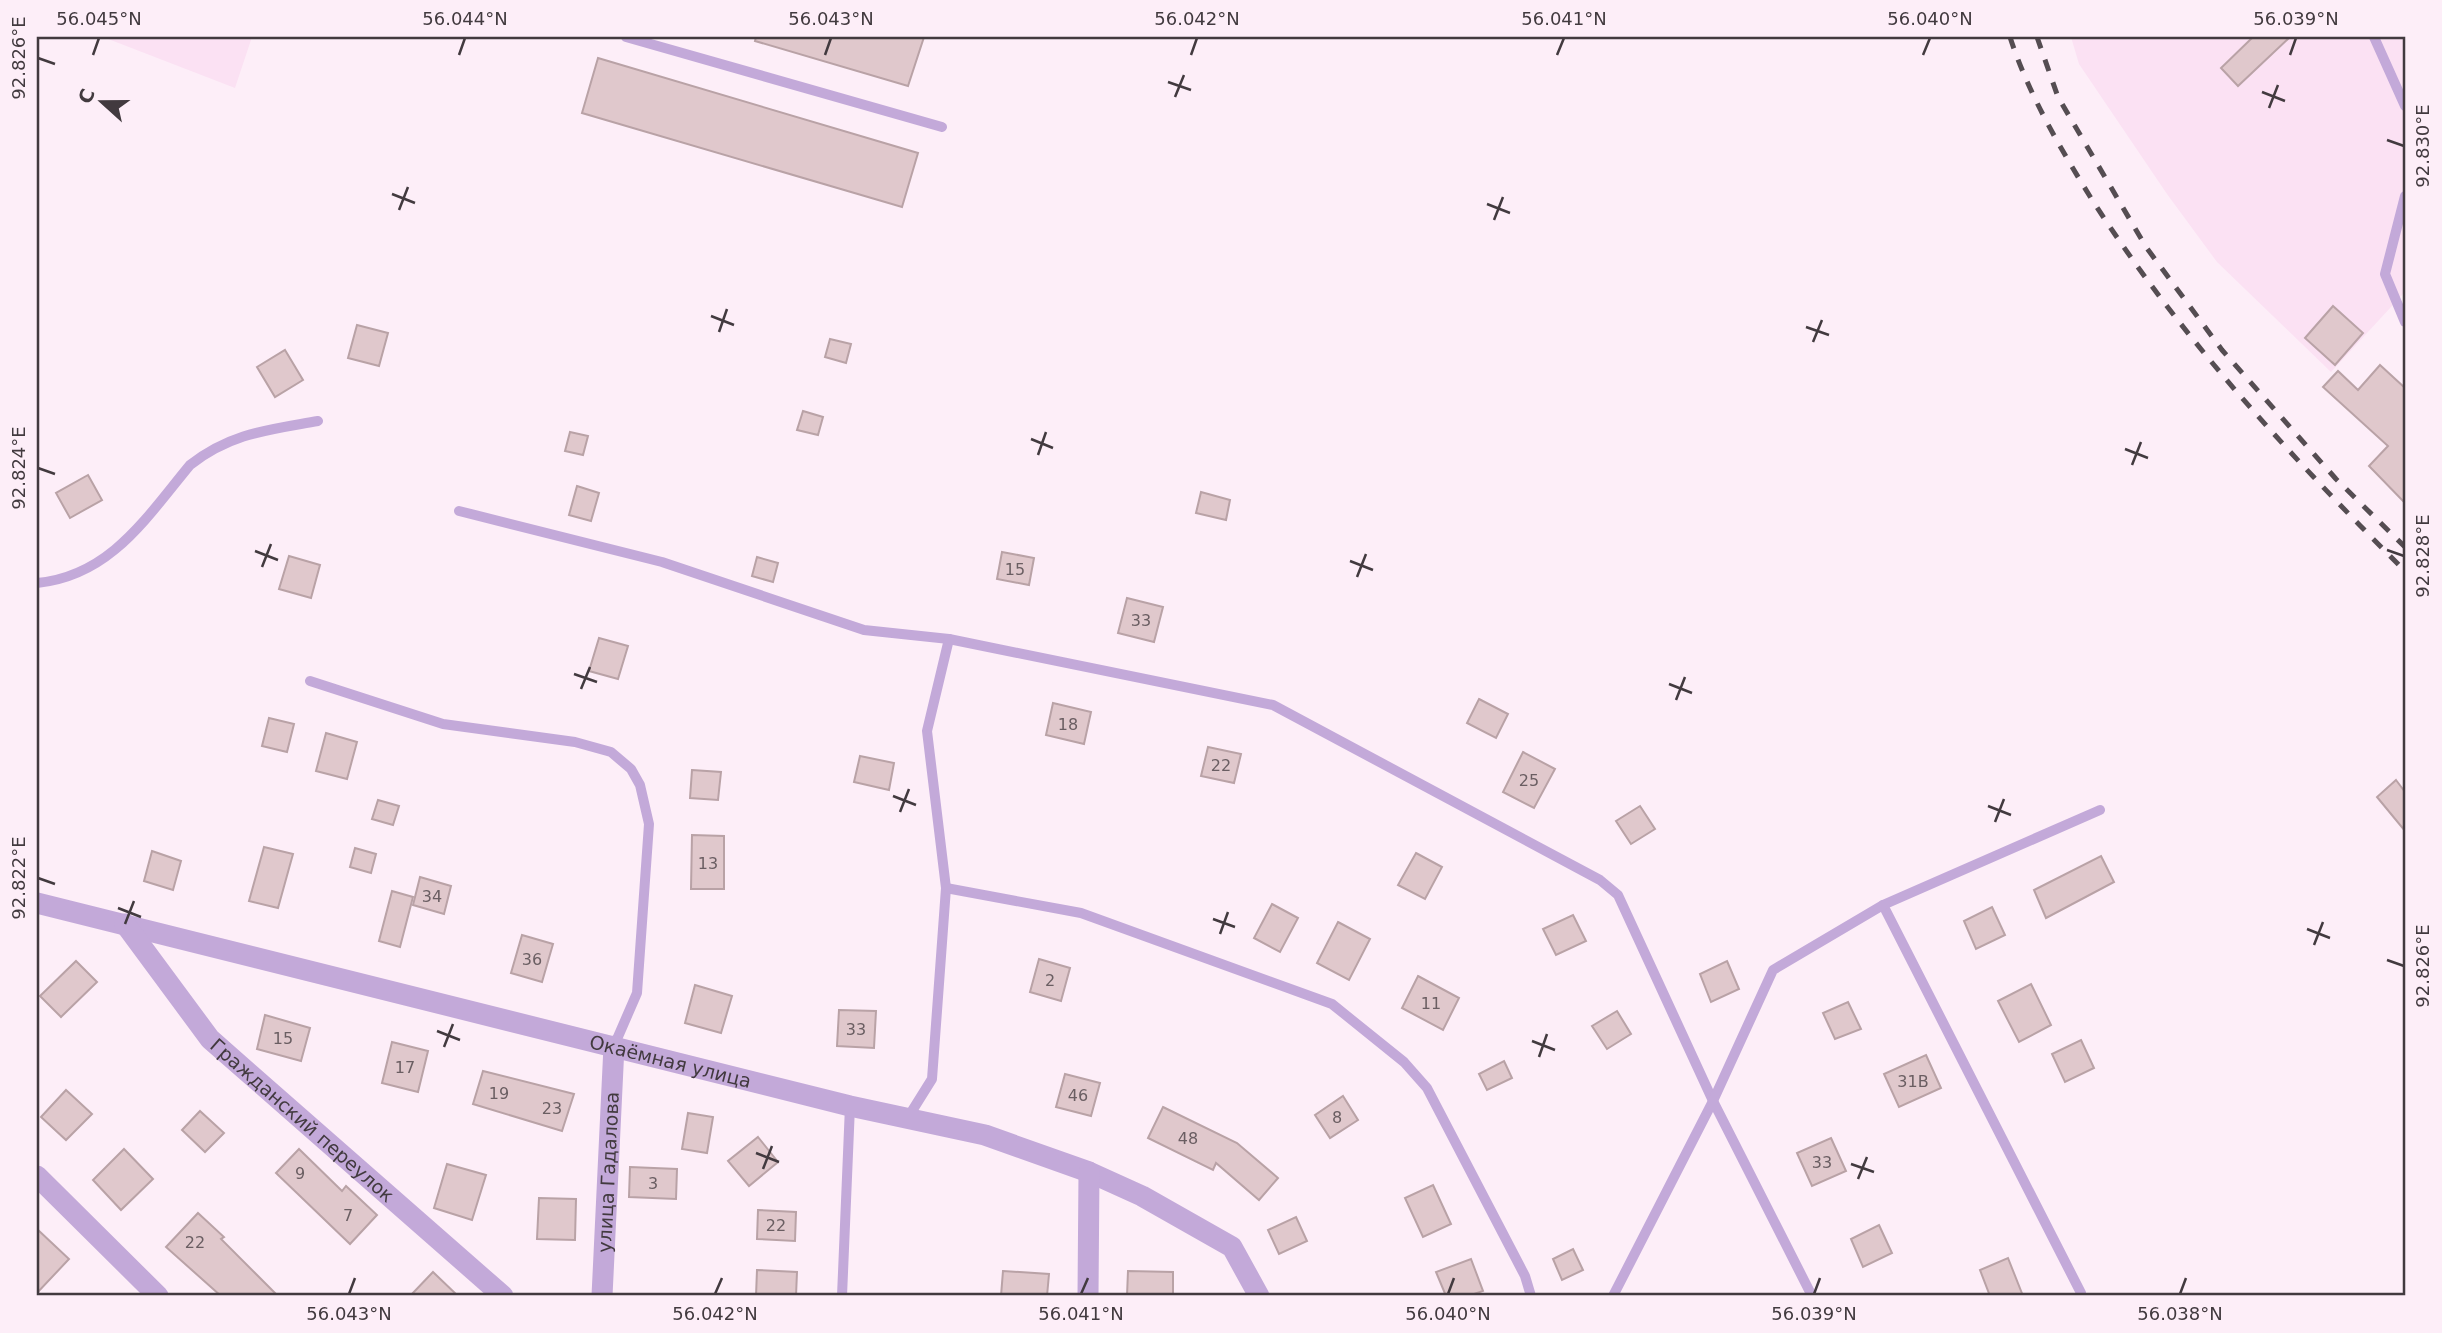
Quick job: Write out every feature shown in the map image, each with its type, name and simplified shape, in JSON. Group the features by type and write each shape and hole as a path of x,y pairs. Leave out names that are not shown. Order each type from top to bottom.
{"street":[{"name":"Окаёмная улица","path":"37,902 850,1106 985,1135 1089,1172 1182,1217 1232,1247 1259,1296"},
{"name":"Гражданский переулок","path":"125,924 210,1039 503,1296"},
{"name":"улица Гадалова","path":"602,1296 614,1046"},
{"path":"1088,1296 1089,1172"},
{"path":"37,1176 158,1296"}],"lane":[{"path":"626,37 942,127"},
{"path":"2374,37 2405,106"},
{"path":"2405,196 2385,274 2405,322"},
{"path":"37,583 58,581 83,571 120,549 190,466 204,455 247,433 318,421"},
{"path":"459,511 662,562 864,630 949,639 1273,705 1600,880 1618,895 1713,1101 1812,1296"},
{"path":"906,1119 932,1079 946,888 928,731 949,639"},
{"path":"310,681 443,724 575,742 611,752 631,769 640,785 649,824 637,993 614,1046"},
{"path":"1613,1296 1713,1101 1773,970 1883,905 2100,810"},
{"path":"946,888 1081,913 1332,1004 1404,1062 1427,1088 1525,1276 1531,1296"},
{"path":"1883,905 2081,1293"},
{"path":"842,1296 850,1106"}],"shaded area":[{"path":"103,37 252,37 235,88"},
{"path":"2071,37 2405,37 2405,295 2403,294 2331,372 2217,262 2167,194 2079,64"}],"building":[{"path":"756,37 924,37 908,86 755,41"},
{"path":"2253,37 2290,37 2238,86 2221,68"},
{"path":"598,58 918,153 902,207 582,113"},
{"path":"2333,306 2363,333 2335,365 2305,338"},
{"path":"357,325 388,333 379,366 348,358"},
{"path":"830,339 851,344 846,363 825,357"},
{"path":"285,350 303,380 275,397 257,367"},
{"path":"2380,365 2405,388 2405,503 2369,466 2388,446 2323,387 2338,371 2358,390"},
{"path":"803,411 823,417 818,435 797,430"},
{"path":"570,432 588,436 583,455 565,451"},
{"path":"88,475 102,500 70,518 56,493"},
{"path":"577,486 599,493 591,521 569,515"},
{"path":"1201,492 1230,500 1226,520 1196,513"},
{"path":"1002,552 1034,558 1029,585 997,579"},
{"path":"289,556 320,565 311,598 279,589"},
{"path":"757,557 778,563 773,582 752,576"},
{"path":"1127,598 1163,607 1154,642 1118,633"},
{"path":"599,638 628,646 618,679 589,671"},
{"path":"1479,699 1508,714 1496,738 1467,723"},
{"path":"1053,703 1091,712 1084,744 1046,735"},
{"path":"269,718 294,724 287,752 262,746"},
{"path":"326,733 357,742 347,779 316,771"},
{"path":"1208,747 1241,754 1234,783 1201,776"},
{"path":"1523,752 1555,769 1534,808 1503,792"},
{"path":"860,756 894,763 889,790 854,782"},
{"path":"692,770 721,772 718,800 690,798"},
{"path":"2396,780 2405,792 2405,831 2377,797"},
{"path":"378,800 399,806 393,825 372,819"},
{"path":"1640,806 1655,829 1631,844 1616,821"},
{"path":"692,835 724,836 724,889 691,889"},
{"path":"264,847 293,854 278,908 249,901"},
{"path":"355,848 376,854 371,873 350,867"},
{"path":"152,851 181,861 173,890 144,881"},
{"path":"1416,853 1442,867 1425,899 1398,885"},
{"path":"2101,856 2114,882 2046,918 2034,890"},
{"path":"420,877 451,886 444,914 413,905"},
{"path":"392,891 413,897 400,947 379,941"},
{"path":"1272,904 1298,918 1280,952 1254,938"},
{"path":"1992,907 2005,935 1976,949 1964,921"},
{"path":"1573,915 1586,941 1556,955 1543,929"},
{"path":"1338,922 1370,939 1349,980 1317,963"},
{"path":"522,935 553,944 542,982 511,973"},
{"path":"1039,959 1070,968 1061,1001 1030,992"},
{"path":"76,961 97,982 61,1017 40,996"},
{"path":"1727,961 1739,989 1711,1002 1700,974"},
{"path":"1418,976 1459,998 1443,1030 1402,1008"},
{"path":"2031,984 2051,1025 2019,1042 1998,1001"},
{"path":"695,985 732,996 721,1033 685,1023"},
{"path":"1848,1002 1861,1029 1835,1039 1823,1013"},
{"path":"839,1010 876,1011 874,1048 837,1046"},
{"path":"1617,1011 1631,1034 1607,1049 1592,1026"},
{"path":"265,1015 310,1028 301,1061 257,1049"},
{"path":"2081,1040 2094,1068 2065,1082 2052,1054"},
{"path":"392,1042 428,1051 418,1092 382,1083"},
{"path":"1926,1055 1941,1088 1899,1107 1884,1074"},
{"path":"1504,1061 1512,1078 1487,1090 1479,1074"},
{"path":"483,1071 574,1094 562,1131 473,1104"},
{"path":"1065,1074 1100,1083 1091,1116 1056,1107"},
{"path":"66,1090 92,1114 66,1140 41,1117"},
{"path":"1343,1096 1358,1120 1330,1138 1315,1115"},
{"path":"1163,1107 1237,1143 1278,1178 1259,1200 1216,1163 1213,1170 1148,1138"},
{"path":"200,1111 224,1133 205,1152 182,1130"},
{"path":"688,1113 713,1117 707,1153 682,1149"},
{"path":"758,1137 778,1162 749,1186 728,1161"},
{"path":"1831,1138 1846,1171 1812,1186 1797,1153"},
{"path":"124,1149 153,1179 121,1210 93,1180"},
{"path":"299,1149 342,1191 346,1186 377,1215 350,1244 276,1173"},
{"path":"447,1164 486,1175 472,1220 434,1208"},
{"path":"630,1167 677,1169 676,1199 629,1197"},
{"path":"1433,1185 1451,1224 1423,1237 1405,1198"},
{"path":"539,1198 576,1199 575,1240 537,1239"},
{"path":"758,1210 796,1212 795,1241 757,1239"},
{"path":"198,1213 278,1296 221,1296 166,1247"},
{"path":"1296,1217 1307,1241 1279,1254 1268,1230"},
{"path":"1879,1225 1892,1253 1863,1267 1851,1239"},
{"path":"37,1229 69,1259 37,1293"},
{"path":"1573,1249 1583,1270 1562,1280 1553,1259"},
{"path":"2008,1258 2023,1296 1990,1296 1980,1270"},
{"path":"1471,1259 1483,1291 1468,1296 1446,1296 1436,1272"},
{"path":"757,1270 797,1272 796,1296 756,1296"},
{"path":"1003,1271 1049,1274 1047,1296 1001,1296"},
{"path":"1128,1271 1173,1272 1173,1296 1127,1296"},
{"path":"433,1272 458,1296 410,1296"}],"railway":[{"path":"2010,37 2035,99 2068,160 2125,249 2161,298 2278,439 2405,571"},
{"path":"2037,37 2058,97 2146,247 2222,350 2336,479 2405,547"}]}
